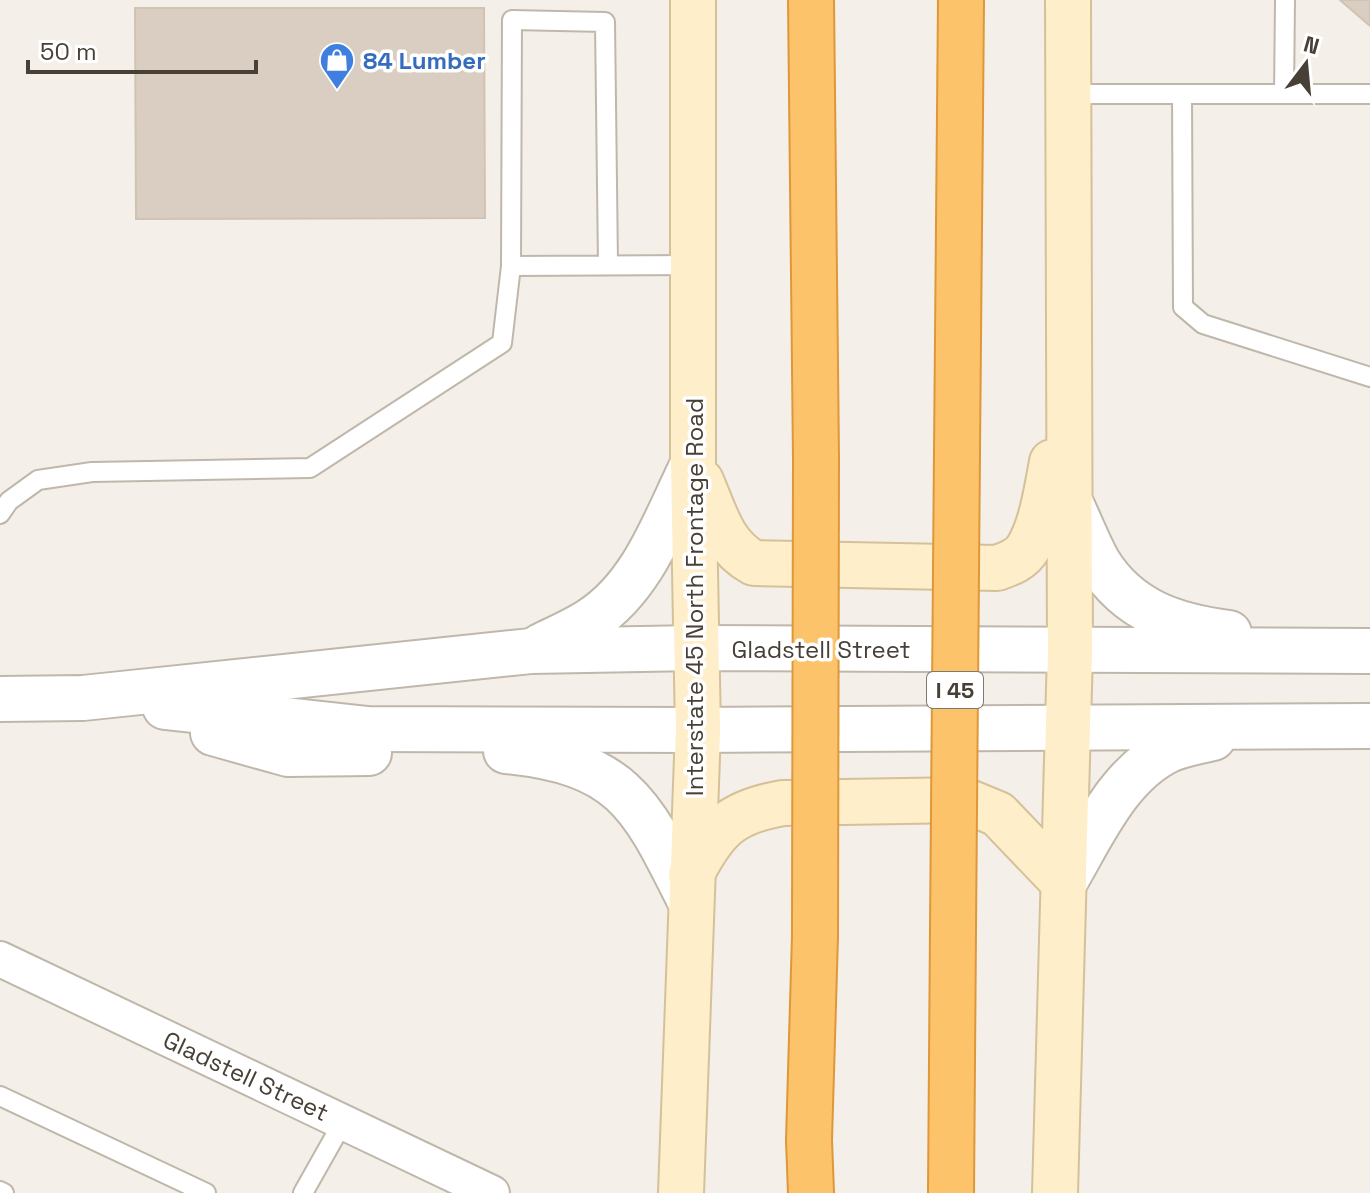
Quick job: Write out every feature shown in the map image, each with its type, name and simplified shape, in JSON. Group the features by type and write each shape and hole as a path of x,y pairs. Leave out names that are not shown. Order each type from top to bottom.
{"highway":[{"path":"811,0 816,458 811,1193"},
{"name":"I 45","path":"951,1193 961,0"},
{"path":"791,1193 809,1140"}],"main road":[{"name":"Interstate 45 North Frontage Road","path":"681,1193 698,730 693,464 693,0"},
{"path":"1055,1193 1070,652 1068,0"},
{"path":"693,464 729,544 754,563 997,568 1013,562 1028,549 1042,507 1069,382"},
{"path":"691,888 708,843 721,827 758,807 783,803 964,800 998,814 1064,883"}],"street":[{"path":"531,651 592,620 626,590 642,567 693,464"},
{"path":"1069,500 1099,562 1121,592 1148,610 1188,628 1370,650"},
{"name":"Gladstell Street","path":"0,699 83,698 531,651 696,648 1070,652 1370,650"},
{"path":"83,698 288,754 507,751 554,757 587,768 613,784 635,804 691,888"},
{"name":"Gladstell Street","path":"83,698 368,729 1370,726"},
{"path":"1064,883 1123,786 1142,768 1171,749 1250,727"},
{"name":"Gladstell Street","path":"0,959 492,1193"}],"lane":[{"path":"1284,94 1285,0"},
{"path":"0,514 9,501 38,480 92,472 310,468 502,343 511,266 512,20 605,22 608,265"},
{"path":"1068,94 1370,94"},
{"path":"1182,95 1183,307 1203,324 1370,377"},
{"path":"511,266 694,265"},
{"path":"0,1096 206,1193"},
{"path":"303,1193 343,1122"}],"building":[{"path":"1340,0 1370,0 1370,26"},
{"path":"135,8 484,8 485,218 136,219"}],"place":[{"name":"84 Lumber","path":"337,91"}]}
